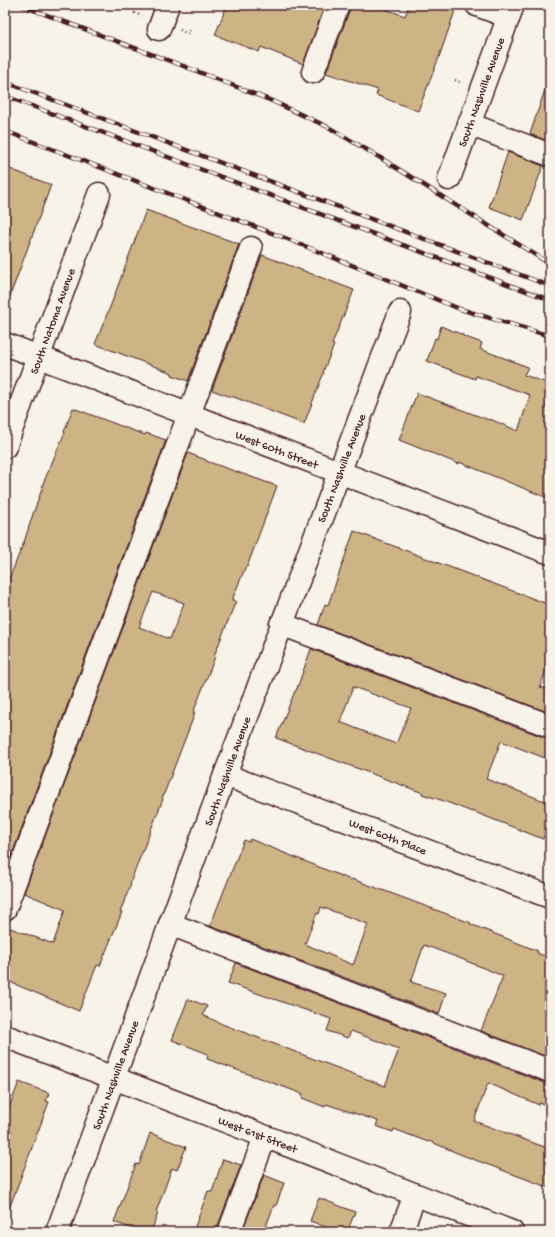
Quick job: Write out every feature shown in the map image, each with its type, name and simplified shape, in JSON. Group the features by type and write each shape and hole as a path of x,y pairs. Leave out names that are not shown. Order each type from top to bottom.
{"street":[{"path":"159,29 168,5"},
{"path":"313,72 338,5"},
{"path":"477,5 511,11"},
{"name":"South Nashville Avenue","path":"449,179 511,11"},
{"path":"469,124 550,155"},
{"name":"South Natoma Avenue","path":"5,447 99,194"},
{"path":"5,909 251,248"},
{"name":"South Nashville Avenue","path":"57,1232 225,774 400,312"},
{"name":"West 60th Street","path":"5,344 550,553"},
{"path":"281,624 550,726"},
{"name":"West 60th Place","path":"225,774 550,897"},
{"path":"170,924 550,1071"},
{"name":"West 61st Street","path":"5,1036 512,1232"},
{"path":"229,1232 265,1137"},
{"path":"401,1232 415,1195"}],"building":[{"path":"227,5 325,5 303,64 261,47 259,52 215,35"},
{"path":"350,5 374,5 405,16 409,5 457,5 418,111 376,95 378,90 326,73 350,9"},
{"path":"547,84 550,85 550,142 530,134"},
{"path":"508,152 543,166 523,220 489,207"},
{"path":"5,167 51,185 7,304 5,304"},
{"path":"146,210 239,244 188,381 172,375 172,373 95,344"},
{"path":"262,255 354,290 332,344 334,345 304,424 212,390"},
{"path":"441,326 482,343 480,349 528,367 524,375 550,384 550,499 459,462 459,464 399,440 417,393 489,420 490,419 518,431 530,395 476,376 475,379 427,361"},
{"path":"73,408 145,435 146,433 166,440 5,873 5,589 24,542 42,486 65,432"},
{"path":"188,453 206,461 277,486 247,567 246,566 232,600 236,601 214,656 215,657 193,713 195,713 163,799 130,883 131,884 120,912 122,912 100,966 97,965 79,1011 5,980 5,926 53,944 65,910 24,893","holes":["153,592 184,603 170,639 139,627"]},
{"path":"354,531 550,605 550,659 540,687 550,690 550,713 318,625 325,604 328,605"},
{"path":"311,649 546,738 550,738 550,760 501,741 486,779 550,803 550,820 543,839 276,738 296,691","holes":["353,687 411,708 396,744 340,722"]},
{"path":"250,839 351,880 352,879 471,923 470,924 538,951 537,953 550,958 550,1058 481,1031 503,976 459,958 424,945 411,982 446,993 439,1014 210,926 244,840 249,842","holes":["321,907 368,924 353,965 305,944 317,913 319,914"]},
{"path":"236,963 545,1083 550,1083 550,1106 539,1103 539,1105 488,1083 474,1121 550,1149 550,1188 429,1141 428,1142 394,1129 393,1132 376,1126 378,1121 326,1104 325,1107 302,1098 303,1094 207,1059 208,1054 172,1040 188,999 207,1006 203,1015 222,1024 385,1086 399,1049 351,1031 348,1038 327,1031 331,1019 228,983"},
{"path":"19,1082 49,1093 46,1101 49,1102 5,1217 5,1118"},
{"path":"150,1133 186,1147 177,1170 172,1168 156,1212 158,1213 151,1232 141,1232 114,1222 136,1164 139,1165"},
{"path":"223,1159 241,1165 217,1228 217,1232 193,1232 208,1191 212,1192"},
{"path":"264,1175 284,1183 276,1206 274,1205 264,1232 242,1232"},
{"path":"319,1198 355,1212 347,1232 339,1232 310,1221"}],"railway":[{"path":"20,5 194,70 272,101 328,127 379,157 550,264"},
{"path":"5,82 550,286"},
{"path":"5,96 550,300"},
{"path":"5,131 285,238 460,309 550,336"}]}
